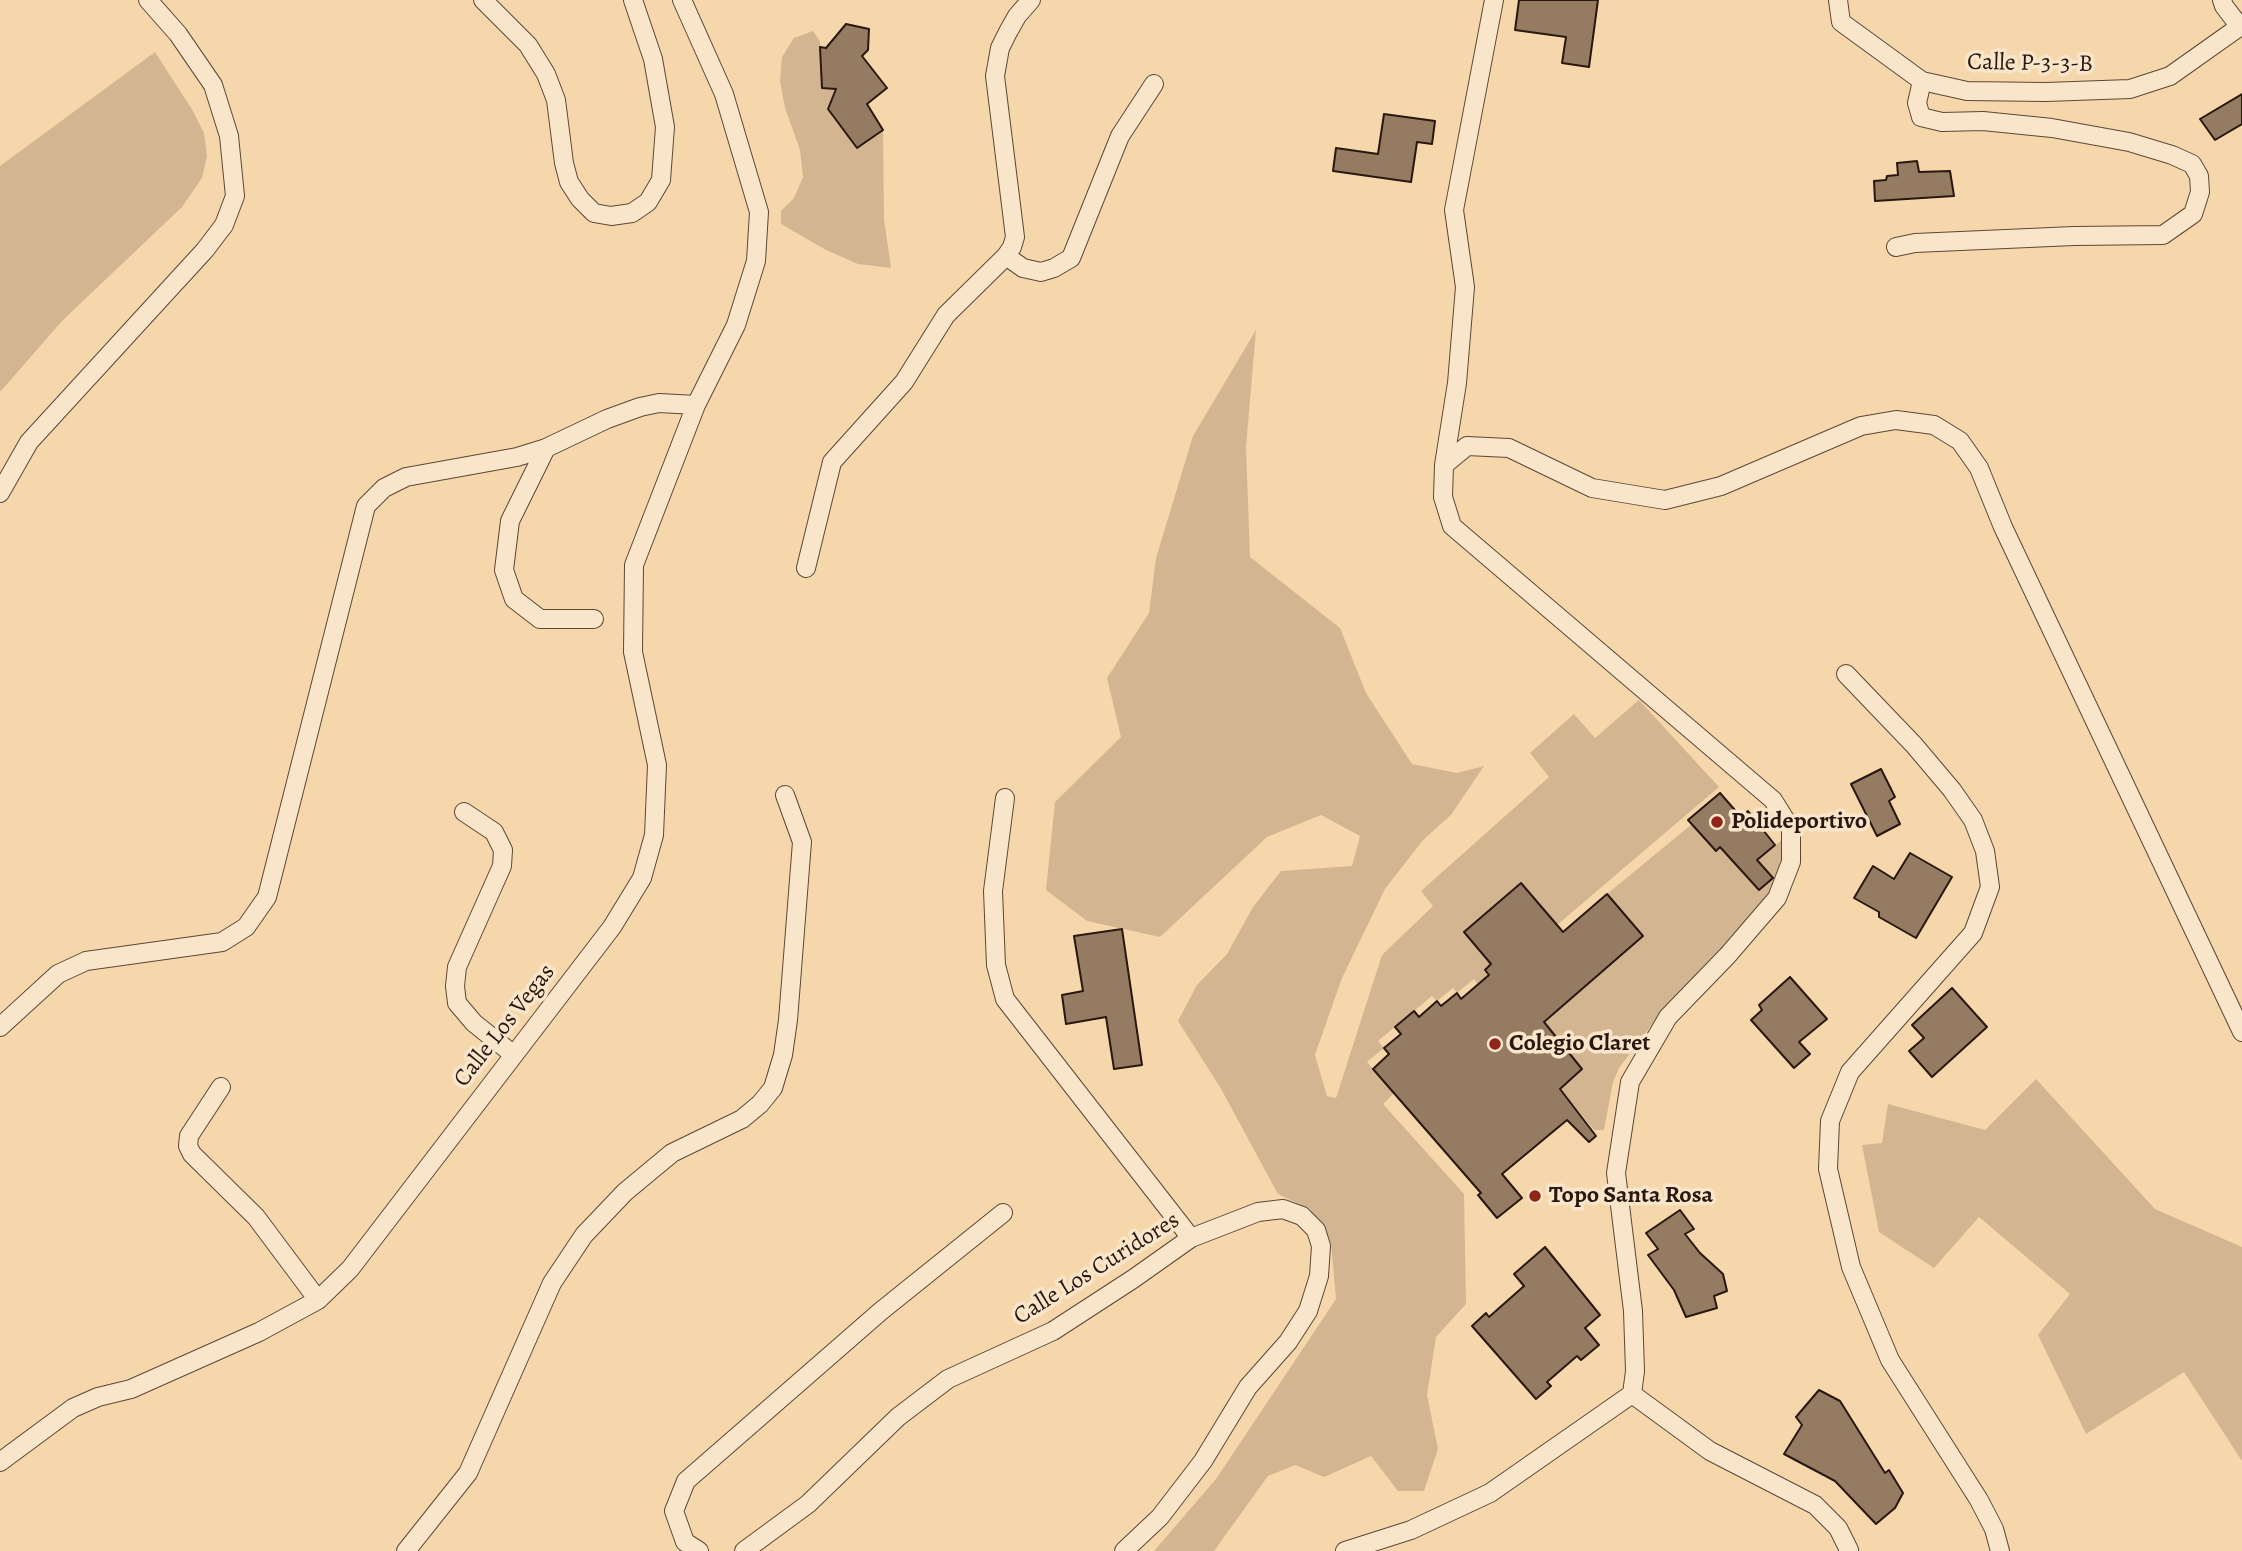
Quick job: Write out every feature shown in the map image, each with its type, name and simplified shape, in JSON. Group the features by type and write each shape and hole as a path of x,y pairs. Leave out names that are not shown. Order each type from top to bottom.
{"street":[{"path":"0,493 29,442 205,250 224,225 235,196 229,136 212,85 178,34 148,0"},
{"path":"483,0 528,45 546,74 556,100 569,181 580,199 594,213 611,216 632,213 648,202 661,180 665,127 653,59 633,0"},
{"name":"Calle Los Vegas","path":"0,1462 74,1408 97,1397 131,1389 260,1332 318,1300 350,1269 612,928 642,878 654,835 657,765 633,652 634,565 696,405 736,325 756,261 759,212 724,94 682,0"},
{"path":"806,568 832,462 904,382 946,315 1006,256 1015,236 995,76 1000,48 1007,32 1031,0"},
{"path":"1345,1551 1411,1530 1490,1493 1632,1394 1635,1371 1633,1311 1616,1173 1630,1082 1668,1017 1728,955 1777,898 1791,862 1791,830 1773,800 1452,526 1443,496 1444,465 1457,383 1465,287 1454,210 1493,0"},
{"name":"Calle P-3-3-B","path":"1838,0 1841,22 1922,81 1968,91 2130,89 2170,76 2241,26"},
{"path":"2222,0 2241,26"},
{"path":"1896,247 1914,243 2061,236 2163,235 2193,214 2200,192 2199,176 2192,164 2129,142 2052,128 1983,121 1942,122 1921,117 1917,103 1922,81"},
{"path":"1006,256 1023,268 1041,272 1071,258 1120,136 1154,84"},
{"path":"0,1027 58,974 86,961 222,942 246,927 267,897 366,506 384,488 406,477 517,457 546,448 607,419 640,407 659,403 696,405"},
{"path":"1444,465 1467,446 1509,448 1592,488 1665,500 1721,486 1861,426 1896,421 1934,425 1960,441 1979,468 2003,527 2242,1032"},
{"path":"546,448 510,521 504,570 514,599 540,619 594,619"},
{"path":"1846,674 1906,736 1952,790 1973,821 1985,851 1990,887 1973,933 1850,1072 1830,1121 1828,1169 1852,1267 1890,1360 1979,1500 1994,1529 2000,1551"},
{"path":"406,1551 468,1473 552,1283 584,1235 625,1192 672,1153 742,1119 760,1104 773,1088 783,1055 788,1020 802,842 785,795"},
{"path":"1006,798 993,891 996,965 1005,999 1191,1238"},
{"path":"464,812 494,832 503,850 502,866 457,967 457,1003 474,1023 514,1055"},
{"path":"222,1087 189,1136 188,1146 192,1154 256,1217 318,1300"},
{"name":"Calle Los Curidores","path":"744,1551 808,1504 898,1417 948,1379 1053,1331 1191,1238 1258,1212 1283,1209 1302,1216 1316,1230 1321,1246 1319,1276 1308,1311 1288,1342 1248,1387 1203,1461 1160,1517 1124,1551"},
{"path":"699,1551 685,1542 674,1511 686,1481 881,1311 1003,1213"},
{"path":"1632,1394 1710,1451 1815,1505 1838,1528 1849,1550"}],"shaded area":[{"path":"813,31 820,41 822,88 836,89 828,109 857,148 883,130 884,219 891,268 858,264 826,250 781,224 781,211 794,198 803,177 800,150 785,108 780,81 782,57 794,38"},
{"path":"155,52 204,133 207,156 202,178 182,207 63,320 0,392 0,166"},
{"path":"1256,330 1246,447 1250,557 1340,628 1366,693 1412,764 1457,773 1484,766 1451,815 1423,840 1385,889 1342,978 1315,1055 1327,1096 1336,1098 1382,955 1433,906 1421,891 1549,777 1530,753 1574,714 1595,738 1639,700 1719,787 1557,925 1520,883 1464,932 1491,964 1485,970 1494,983 1484,992 1474,979 1457,993 1453,988 1437,1001 1432,996 1378,1041 1384,1048 1367,1062 1394,1093 1383,1104 1464,1194 1466,1304 1436,1337 1427,1395 1438,1449 1424,1491 1398,1491 1371,1456 1324,1477 1295,1465 1268,1476 1214,1551 1154,1551 1216,1479 1336,1299 1331,1244 1310,1209 1278,1194 1220,1087 1178,1021 1197,985 1227,954 1253,907 1281,871 1352,866 1360,836 1321,815 1267,837 1160,937 1087,921 1046,890 1055,802 1121,737 1107,678 1149,613 1156,558 1193,436"},
{"path":"1692,824 1715,851 1720,847 1758,890 1772,878 1757,860 1782,840 1786,881 1656,1019 1619,1068 1613,1082 1604,1130 1594,1130 1560,1089 1582,1069 1538,1016 1560,1008 1643,936 1607,894"},
{"path":"2036,1079 2155,1209 2242,1247 2242,1461 2184,1372 2086,1434 2038,1335 2070,1294 1979,1217 1934,1268 1879,1232 1862,1145 1882,1143 1888,1104 1985,1130"}],"building":[{"path":"1519,0 1598,0 1589,67 1562,63 1566,37 1515,30"},
{"path":"846,24 869,29 868,50 862,56 887,88 867,104 883,130 857,148 828,109 836,89 822,88 820,47 826,48"},
{"path":"2242,94 2242,124 2215,140 2200,119"},
{"path":"1384,114 1435,121 1432,144 1417,142 1411,182 1333,171 1336,148 1378,154"},
{"path":"1917,161 1919,172 1950,171 1954,196 1875,201 1874,181 1898,175 1897,163"},
{"path":"1881,769 1895,797 1889,801 1900,824 1877,836 1851,784"},
{"path":"1720,793 1741,817 1748,811 1775,845 1757,860 1773,878 1759,890 1720,847 1716,851 1688,820"},
{"path":"1910,853 1952,877 1916,938 1879,917 1879,912 1854,898 1873,866 1894,879"},
{"path":"1521,883 1563,932 1607,894 1643,936 1544,1022 1582,1069 1560,1089 1596,1136 1589,1142 1567,1120 1502,1174 1522,1198 1497,1218 1478,1195 1481,1193 1373,1069 1389,1054 1384,1048 1401,1034 1395,1027 1414,1011 1419,1017 1437,1001 1441,1006 1457,993 1461,999 1489,975 1485,970 1491,964 1464,932"},
{"path":"1122,929 1142,1065 1114,1069 1106,1017 1066,1024 1062,995 1083,991 1074,936"},
{"path":"1790,977 1827,1019 1799,1042 1810,1054 1794,1068 1751,1020 1762,1010 1759,1005"},
{"path":"1952,988 1987,1027 1932,1077 1909,1051 1924,1038 1912,1025"},
{"path":"1680,1210 1694,1229 1685,1234 1700,1253 1723,1274 1727,1291 1714,1296 1717,1308 1686,1317 1674,1290 1648,1255 1658,1249 1646,1233"},
{"path":"1545,1247 1600,1315 1585,1328 1599,1345 1581,1360 1577,1356 1547,1382 1551,1386 1536,1399 1472,1326 1486,1313 1489,1317 1524,1286 1514,1274"},
{"path":"1819,1390 1840,1401 1885,1473 1889,1470 1903,1493 1895,1508 1876,1524 1835,1481 1784,1454 1802,1425 1796,1417"}],"place":[{"name":"Polideportivo","path":"1717,822"},
{"name":"Colegio Claret","path":"1495,1044"},
{"name":"Topo Santa Rosa","path":"1535,1196"}]}
